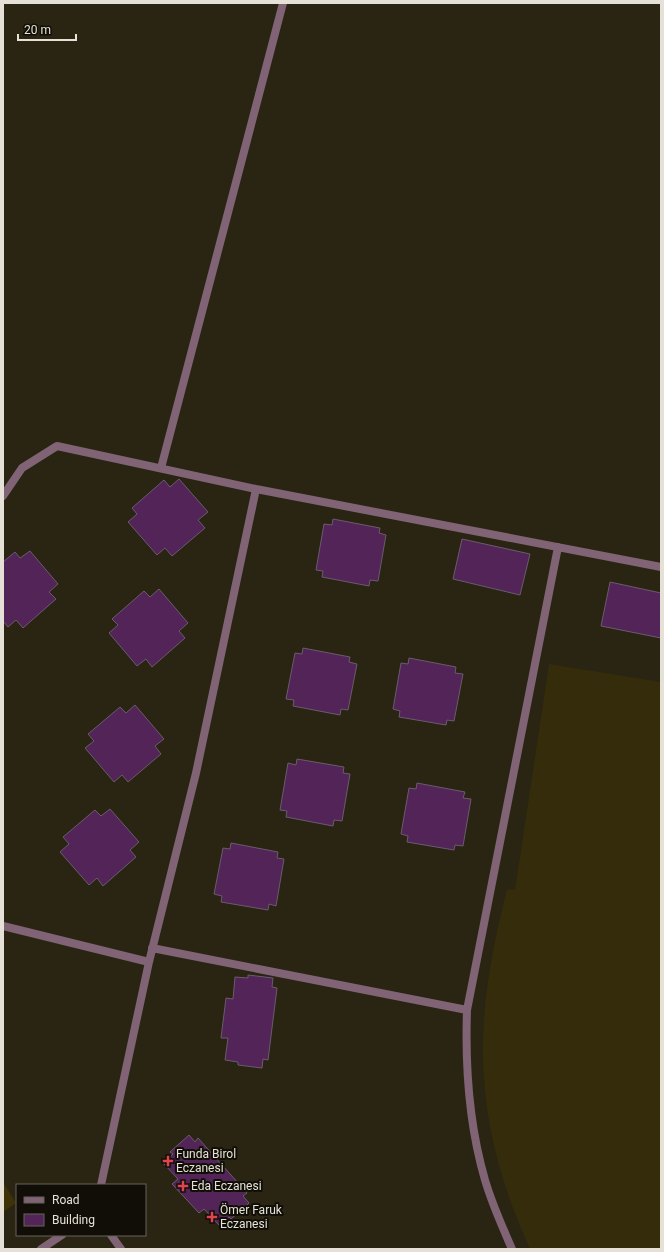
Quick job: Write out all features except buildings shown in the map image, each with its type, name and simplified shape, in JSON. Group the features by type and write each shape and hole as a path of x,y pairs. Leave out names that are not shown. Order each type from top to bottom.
{"street":[{"path":"161,468 283,3"},
{"path":"3,496 22,468 57,446 256,489 661,567"},
{"path":"101,1184 152,948 196,773 256,489"},
{"path":"512,1249 496,1212 485,1180 476,1141 467,1080 465,1045 467,1010 558,547"},
{"path":"3,926 149,962"},
{"path":"152,948 467,1010"},
{"path":"41,1249 60,1236"},
{"path":"112,1236 121,1249"}],"shaded area":[{"path":"3,1182 16,1203 3,1212"}],"sand":[{"path":"549,664 661,682 661,1249 530,1249 510,1201 495,1151 490,1125 486,1099 483,1047 483,1027 487,987 507,889 515,890"}],"place":[{"name":"Funda Birol Eczanesi","path":"168,1161"},
{"name":"Eda Eczanesi","path":"183,1186"},
{"name":"Ömer Faruk Eczanesi","path":"212,1217"}]}
